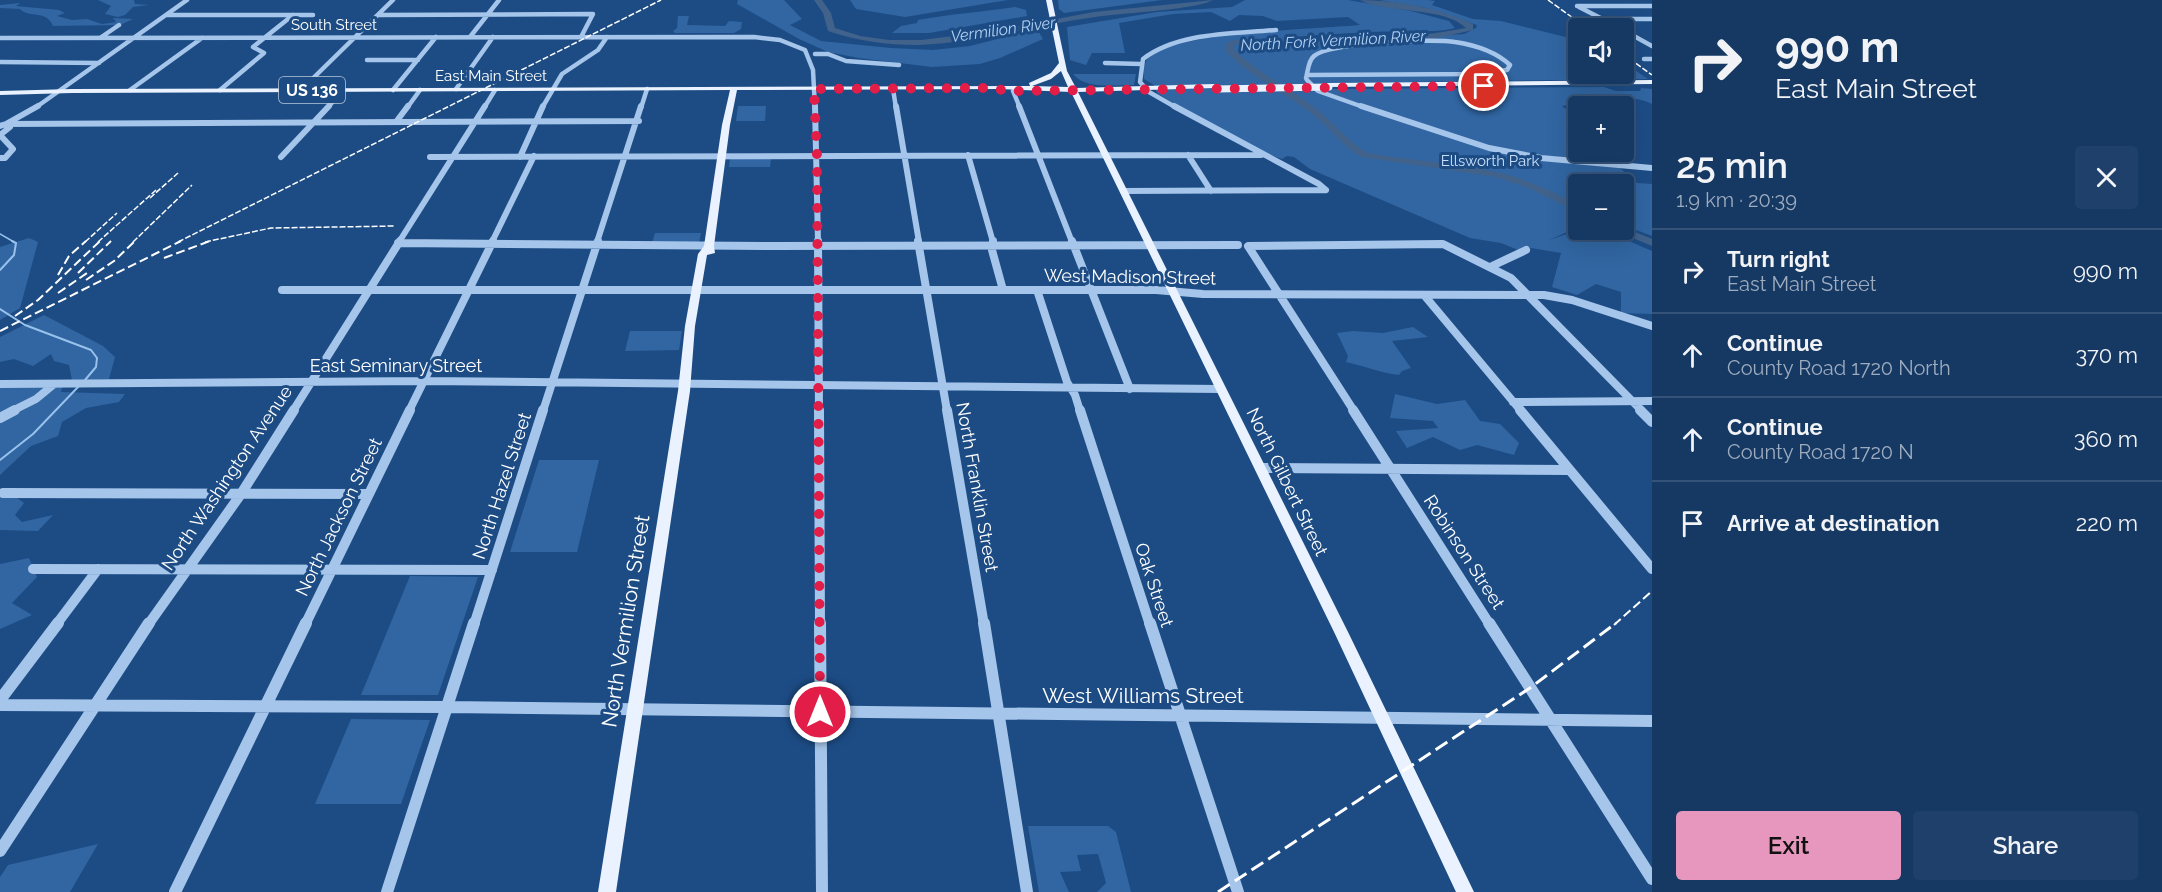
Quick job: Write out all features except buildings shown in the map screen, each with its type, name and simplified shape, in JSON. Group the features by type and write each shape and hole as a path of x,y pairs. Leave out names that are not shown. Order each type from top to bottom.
{"main road":[{"path":"1015,89 1046,79 1060,70 1049,0"},
{"path":"999,87 1036,80 1058,64"},
{"name":"North Gilbert Street","path":"1058,64 1151,244 1465,892"},
{"path":"1065,74 1082,83 1108,88 1652,83"},
{"name":"East Main Street","path":"983,88 1015,89"},
{"name":"East Main Street","path":"0,93 130,90 1108,88"},
{"name":"North Vermilion Street","path":"606,892 689,357 696,339 701,291 710,254 709,246 722,156 734,89"}],"street":[{"path":"3,125 59,91 187,0"},
{"path":"301,90 393,0"},
{"path":"470,37 499,0"},
{"path":"1600,18 1577,6 1652,6"},
{"path":"378,15 593,14 581,37"},
{"path":"165,15 313,15"},
{"path":"220,90 264,52 254,47 293,15"},
{"path":"1634,19 1652,19"},
{"path":"100,38 119,25"},
{"path":"1123,191 1326,190 1319,184 1261,155 1161,99 1140,82 1140,64 1150,52 1174,44 1276,30"},
{"name":"South Street","path":"0,38 767,35 804,44 815,54 828,54 846,61 899,65"},
{"path":"520,156 553,89 564,72 596,54 607,36"},
{"name":"South Street","path":"667,36 763,37 798,45 808,54 813,70"},
{"path":"1634,36 1652,46"},
{"path":"393,90 436,37"},
{"path":"456,90 493,37"},
{"path":"0,45 11,38"},
{"path":"130,90 202,38"},
{"path":"1307,75 1497,73 1507,70 1510,65 1501,58 1459,42 1431,41 1350,47 1322,52 1311,62 1307,75 1308,82 1317,91 1327,95 1489,148 1541,158 1652,168"},
{"path":"815,54 816,66 813,70 817,156 822,892"},
{"path":"1644,59 1652,59"},
{"path":"367,60 418,60"},
{"path":"1,63 99,63"},
{"path":"1105,63 1140,64"},
{"name":"North Hazel Street","path":"387,892 639,121 647,89"},
{"name":"North Franklin Street","path":"893,89 1027,892"},
{"path":"1015,89 1131,389"},
{"path":"281,157 344,90"},
{"path":"396,122 420,90"},
{"name":"North Washington Avenue","path":"0,850 185,569 241,494 495,90"},
{"path":"3,125 639,121"},
{"path":"2,158 13,149 0,135 10,127 3,125"},
{"path":"968,155 1003,290"},
{"path":"1188,155 1211,191"},
{"path":"430,157 1261,155"},
{"name":"North Jackson Street","path":"175,892 534,156"},
{"path":"398,243 709,246 1238,244"},
{"name":"Robinson Street","path":"1490,267 1443,244 1250,244 1248,248 1652,879"},
{"path":"1490,267 1526,250"},
{"path":"1490,267 1511,278 1652,422"},
{"name":"West Madison Street","path":"282,290 1091,290 1279,294 1528,295 1555,296 1652,326"},
{"name":"Oak Street","path":"1037,290 1238,892"},
{"path":"1424,295 1652,569"},
{"name":"East Seminary Street","path":"0,384 424,381 1221,388"},
{"path":"0,418 58,385"},
{"path":"1513,402 1652,401"},
{"path":"1260,468 1569,470"},
{"path":"3,493 368,494"},
{"path":"33,569 492,570"},
{"path":"0,703 98,569"},
{"name":"West Williams Street","path":"0,703 1652,721"}],"green space":[{"path":"98,0 134,0 135,4 149,5 133,7 125,15 118,17 105,14 111,6"},
{"path":"738,0 784,0 802,19 790,25 821,41 933,50 970,46 1037,29 1043,39 980,64 932,67 859,58 828,52 799,39 737,4"},
{"path":"850,0 1008,0 905,17 856,9"},
{"path":"1058,0 1162,0 1064,13 1059,9"},
{"name":"Ellsworth Park","path":"1245,0 1348,0 1411,11 1449,21 1455,28 1287,38 1293,46 1464,34 1476,28 1477,25 1422,7 1379,0 1435,1 1432,5 1473,19 1501,21 1568,38 1568,80 1326,83 1330,89 1604,87 1616,91 1640,91 1641,88 1652,89 1652,104 1634,99 1634,96 1568,96 1568,105 1562,106 1568,111 1568,162 1613,162 1627,174 1568,174 1568,231 1549,240 1568,234 1568,240 1626,240 1652,251 1652,314 1621,313 1621,292 1596,284 1577,295 1552,287 1561,253 1531,248 1523,252 1501,243 1470,238 1310,169 1294,157 1287,156 1282,159 1262,152 1157,93 1154,85 1144,79 1147,60 1168,47 1220,36 1360,25 1348,17 1277,21 1263,16 1239,15 1230,21 1211,12 1173,14 1119,23 1125,53 1092,53 1086,65 1070,60 1067,27 1157,12 1232,7"},
{"path":"20,3 16,6 59,10 65,13 57,16 72,20 87,19 102,24 116,22 113,18 133,19 120,25 53,26 42,16 20,9 0,8 0,5"},
{"path":"1015,7 1026,10 1027,16 929,33 892,33 901,26 917,23 918,20"},
{"path":"678,16 689,16 687,25 725,26 729,21 742,22 741,29 734,33 675,33 673,31 677,28"},
{"name":"Ellsworth Park","path":"1634,69 1648,79 1634,79"},
{"path":"1073,74 1136,74 1134,85 1107,85 1084,82"},
{"path":"738,106 766,106 765,121 736,121"},
{"path":"730,159 771,159 770,167 729,167"},
{"name":"Ellsworth Park","path":"1634,180 1637,183 1652,184 1652,236 1634,229"},
{"path":"655,233 701,233 699,243 652,243"},
{"path":"29,238 38,242 20,308 0,320 0,247"},
{"path":"44,315 103,346 115,357 109,379 72,380 69,365 54,361 51,354 33,366 14,359 0,362 0,337"},
{"path":"1413,327 1428,337 1392,341 1411,368 1402,371 1399,375 1346,362 1348,356 1337,333 1353,331 1383,333"},
{"path":"630,331 682,331 679,350 625,351"},
{"path":"0,384 63,385 61,392 125,394 119,402 86,408 62,422 58,436 31,446 0,475"},
{"path":"1395,394 1437,404 1465,400 1480,421 1500,424 1519,443 1514,455 1477,445 1460,450 1433,437 1407,448 1396,431 1438,428 1433,421 1390,418"},
{"path":"539,460 599,460 577,552 510,552"},
{"path":"0,496 17,498 24,503 15,515 22,522 53,515 38,531 0,530"},
{"path":"29,558 37,577 12,603 32,615 0,629 0,564"},
{"path":"410,576 478,577 438,695 361,695"},
{"path":"351,719 430,720 401,804 315,804"},
{"path":"1028,826 1108,826 1116,832 1131,892 1097,892 1106,883 1098,854 1077,855 1081,871 1060,872 1069,892 1039,892"},
{"path":"98,844 70,892 0,892 0,877 8,865"}],"waterway":[{"name":"Vermilion River","path":"818,0 827,13 831,29 859,38 889,42 953,39 1078,17 1209,0"},
{"name":"North Fork Vermilion River","path":"1364,0 1445,16 1470,26 1469,30 1438,36 1333,42 1235,42 1229,45 1229,50 1238,59 1313,110 1344,140 1365,155 1497,175 1531,186 1568,204"},
{"path":"0,234 14,242"},
{"name":"North Fork Vermilion River","path":"1634,236 1652,243"},
{"path":"0,270 14,255 16,243 14,242"},
{"path":"0,309 25,325 91,350 97,358 96,367 85,380"},
{"path":"0,460 33,434 79,386"}],"railway":[{"path":"178,242 661,0"},
{"path":"1548,0 1573,18"},
{"path":"1634,62 1652,75"},
{"path":"150,198 178,173"},
{"path":"133,242 192,185"},
{"path":"98,242 156,190"},
{"path":"85,242 117,213"},
{"path":"205,242 271,228 395,226"},
{"path":"58,275 69,256 86,241"},
{"path":"15,316 38,300 100,241"},
{"path":"78,273 111,241"},
{"path":"86,280 114,261 135,241"},
{"path":"0,331 181,241"},
{"path":"164,258 210,241"},
{"path":"58,293 90,271"},
{"path":"1614,625 1652,591"},
{"path":"1218,892 1530,688 1616,623"}],"route":[{"path":"820,712 817,156 814,89 983,88 1013,91 1108,88 1484,86"}]}
